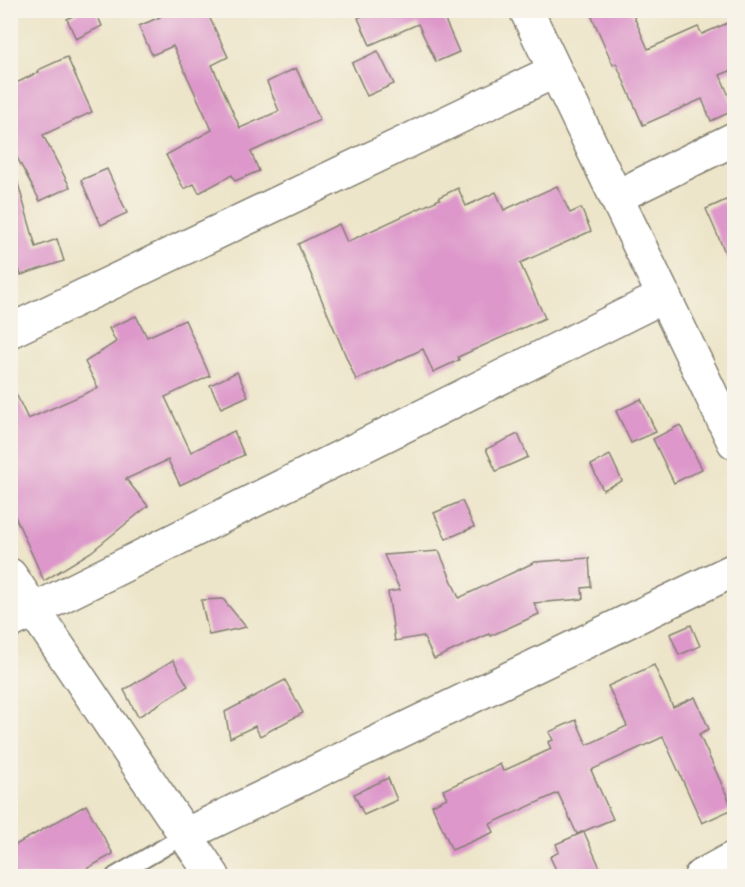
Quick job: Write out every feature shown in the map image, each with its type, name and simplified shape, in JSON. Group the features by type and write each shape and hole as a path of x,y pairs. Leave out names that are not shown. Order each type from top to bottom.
{"street":[{"path":"526,10 735,442"},
{"path":"10,332 555,71"},
{"path":"616,197 735,139"},
{"path":"22,616 664,297"},
{"path":"185,835 735,570"},
{"path":"10,575 22,616 213,876"},
{"path":"701,876 735,858"}],"lane":[{"path":"115,876 185,835"}],"building":[{"path":"84,10 95,10 102,26 76,39 67,19"},
{"path":"157,10 206,10 228,57 212,65 240,128 279,111 267,82 296,68 320,120 251,152 259,171 235,181 232,175 199,193 194,184 184,189 166,155 212,130 173,46 152,55 139,26 160,17"},
{"path":"375,10 447,10 442,13 459,52 436,62 418,24 370,45 358,18"},
{"path":"589,10 631,10 648,49 698,27 702,34 735,20 735,69 720,75 735,110 711,121 702,99 643,125 616,63 613,65"},
{"path":"378,51 394,84 367,96 352,63"},
{"path":"67,57 92,112 43,135 70,187 40,201 10,144 10,86"},
{"path":"107,169 127,213 101,225 81,180"},
{"path":"17,180 36,247 57,239 64,261 21,275 10,244 10,181"},
{"path":"557,186 570,213 581,208 591,231 520,263 545,318 458,357 459,360 433,372 423,349 356,380 298,244 339,224 347,242 440,199 439,197 458,188 466,206 496,192 504,210"},
{"path":"735,196 735,275 706,209"},
{"path":"136,316 147,337 185,320 210,376 165,397 191,452 234,431 244,455 180,485 168,460 126,479 148,506 91,552 44,581 10,505 10,381 28,419 98,388 85,362 116,342 109,328"},
{"path":"237,372 248,396 221,408 210,385"},
{"path":"641,399 656,432 631,443 616,411"},
{"path":"680,425 702,469 674,483 653,439"},
{"path":"518,434 528,457 496,471 486,449"},
{"path":"610,455 622,481 603,490 591,465"},
{"path":"462,501 474,527 446,539 434,513"},
{"path":"439,551 459,598 535,562 589,558 591,587 582,588 583,599 534,603 539,614 434,659 423,636 395,641 388,592 400,590 384,555"},
{"path":"223,599 246,627 209,635 201,600"},
{"path":"691,625 700,646 679,655 670,634"},
{"path":"173,660 188,686 138,717 124,690"},
{"path":"654,665 673,707 695,697 709,729 699,734 733,809 702,823 663,737 591,770 613,819 577,834 558,793 490,824 494,832 452,850 432,805 447,798 443,790 500,764 503,771 551,749 548,742 553,740 549,732 576,720 587,745 627,726 608,686"},
{"path":"285,680 303,713 260,736 255,726 230,738 225,712"},
{"path":"388,778 397,800 364,815 354,794"},
{"path":"86,805 113,854 74,876 10,876 10,848"},
{"path":"584,832 601,870 588,876 559,876 550,857 559,852 556,844"}]}
